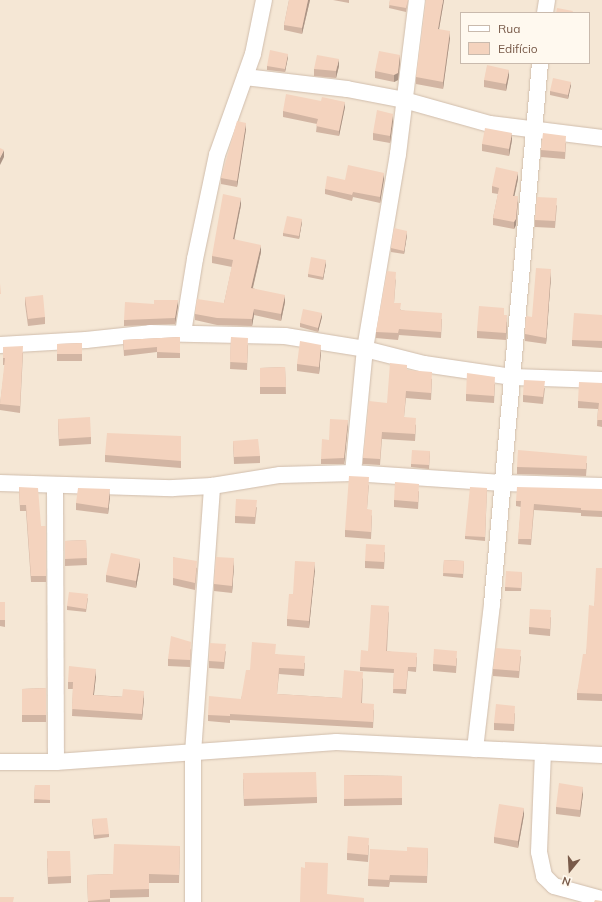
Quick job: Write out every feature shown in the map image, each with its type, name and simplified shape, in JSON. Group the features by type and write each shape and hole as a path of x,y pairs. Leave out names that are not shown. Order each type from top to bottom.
{"street":[{"path":"183,333 195,259 217,155 253,54 264,0"},
{"path":"353,473 365,348 398,154 417,0"},
{"path":"545,12 547,0"},
{"path":"475,749 492,604 540,64"},
{"path":"245,77 347,89 404,100 490,124 602,138"},
{"path":"0,345 183,333 285,336 365,348 424,364 512,377 602,380"},
{"path":"0,483 55,486 212,486 280,475 353,473 503,483 602,486"},
{"path":"55,486 56,762"},
{"path":"193,902 193,753 212,486"},
{"path":"0,762 56,762 193,753 251,746 336,742 602,755"},
{"path":"543,752 539,852 544,876 554,886 602,899"}],"shaded area":[{"path":"0,0 602,0 602,902 0,902"}],"building":[{"path":"289,0 308,0 302,28 284,25"},
{"path":"390,0 408,0 406,8 389,5"},
{"path":"426,0 443,0 438,29 450,31 443,82 416,77"},
{"path":"557,8 573,11 572,12 556,12"},
{"path":"270,50 288,54 285,69 267,66"},
{"path":"379,51 400,55 398,73 394,75 375,71"},
{"path":"317,55 339,59 336,71 314,69"},
{"path":"487,65 509,70 506,84 484,80"},
{"path":"553,78 571,82 568,95 550,91"},
{"path":"286,94 321,101 322,97 345,102 339,131 316,126 318,119 283,111"},
{"path":"377,110 393,114 390,136 373,133"},
{"path":"237,121 246,123 237,181 221,178"},
{"path":"485,128 512,133 509,149 482,144"},
{"path":"543,133 566,136 565,152 541,150"},
{"path":"0,148 4,150 0,158"},
{"path":"348,165 384,173 380,197 353,192 352,195 325,189 327,176 345,180"},
{"path":"496,167 518,172 513,196 518,196 516,219 514,222 493,218 499,188 492,186"},
{"path":"223,194 241,198 233,239 261,245 251,288 285,295 281,314 254,309 252,319 217,318 195,314 197,299 224,303 233,260 212,256"},
{"path":"537,197 557,198 555,221 535,220"},
{"path":"287,216 302,219 299,236 283,233"},
{"path":"394,228 407,231 404,251 391,248"},
{"path":"311,257 326,260 323,277 308,274"},
{"path":"536,268 551,269 546,338 525,334 526,316 532,317"},
{"path":"387,271 396,272 394,303 401,303 400,310 442,313 441,332 399,329 398,333 376,332"},
{"path":"43,295 45,317 28,319 25,297"},
{"path":"154,300 178,300 175,318 124,320 125,302 154,304"},
{"path":"479,306 504,308 504,315 507,315 506,333 477,331"},
{"path":"303,309 322,313 318,328 300,323"},
{"path":"574,313 602,315 602,341 572,340"},
{"path":"180,337 180,353 157,352 157,347 124,350 123,340"},
{"path":"231,337 248,338 247,363 230,362"},
{"path":"300,341 321,345 319,367 297,364"},
{"path":"82,343 82,354 57,354 57,344"},
{"path":"23,346 20,406 0,404 5,358 3,358 3,347"},
{"path":"390,363 407,365 407,370 432,372 431,393 406,391 404,417 416,418 415,434 382,432 380,459 363,458 369,401 387,403"},
{"path":"285,367 286,387 260,387 260,368"},
{"path":"467,373 495,377 494,396 466,394"},
{"path":"524,380 545,381 543,397 523,395"},
{"path":"579,382 602,383 602,420 597,420 599,403 578,401"},
{"path":"90,417 91,437 59,439 58,419"},
{"path":"330,419 348,420 344,458 321,459 322,439 329,440"},
{"path":"107,433 181,436 181,461 105,455"},
{"path":"258,439 260,456 234,457 233,441"},
{"path":"412,450 430,451 429,465 411,464"},
{"path":"518,450 587,456 586,469 517,467"},
{"path":"349,476 369,477 367,509 372,510 371,532 345,530"},
{"path":"395,482 419,484 418,502 394,500"},
{"path":"19,487 38,488 41,526 46,526 46,576 31,576 26,505 20,505"},
{"path":"470,487 487,488 485,537 465,536"},
{"path":"517,487 602,489 602,511 534,504 531,539 518,539 521,501 516,501"},
{"path":"78,488 110,489 108,508 76,503"},
{"path":"236,499 257,500 255,517 235,516"},
{"path":"86,540 87,558 65,559 65,541"},
{"path":"366,544 385,545 384,562 365,561"},
{"path":"111,553 140,559 136,581 106,575"},
{"path":"173,557 197,561 195,583 173,578"},
{"path":"216,557 234,558 232,586 214,584"},
{"path":"444,560 464,561 463,574 443,573"},
{"path":"295,561 315,562 309,621 287,619 289,594 293,594"},
{"path":"596,568 602,568 602,694 577,693 583,654 586,654 589,605 594,606"},
{"path":"506,571 522,572 521,588 505,587"},
{"path":"69,592 88,594 86,609 67,606"},
{"path":"0,602 5,602 5,620 0,620"},
{"path":"371,605 389,606 386,651 417,653 416,667 408,667 406,689 393,689 394,669 360,667 361,650 368,651"},
{"path":"530,609 551,610 550,629 529,627"},
{"path":"171,636 191,642 190,660 168,659"},
{"path":"252,642 276,644 275,654 305,656 304,669 279,668 277,694 342,698 344,670 363,672 361,703 374,704 373,722 230,714 230,716 208,715 209,696 241,699 246,670 250,670"},
{"path":"210,643 226,644 224,662 209,661"},
{"path":"496,648 521,650 519,671 493,669"},
{"path":"434,649 457,651 456,666 433,664"},
{"path":"69,666 96,669 93,695 122,697 123,689 144,691 142,714 72,709 73,682 68,682"},
{"path":"46,688 46,715 22,715 22,689"},
{"path":"496,704 515,706 514,724 494,723"},
{"path":"316,772 317,797 244,799 243,773"},
{"path":"344,775 402,776 402,798 344,799"},
{"path":"559,783 583,787 580,810 556,807"},
{"path":"35,785 50,785 50,800 34,799"},
{"path":"499,804 524,808 518,841 494,837"},
{"path":"107,818 109,834 94,835 92,819"},
{"path":"348,836 369,838 368,855 347,853"},
{"path":"114,844 180,846 179,875 149,874 149,889 110,890 110,899 88,901 87,875 113,874"},
{"path":"407,847 428,848 427,876 390,875 389,880 368,879 370,849 407,851"},
{"path":"47,851 70,851 71,876 48,877"},
{"path":"305,862 328,863 327,894 364,898 364,902 300,902 301,867 305,868"},
{"path":"0,897 14,897 13,902 0,902"},
{"path":"595,900 602,901 602,902 594,902"}]}
